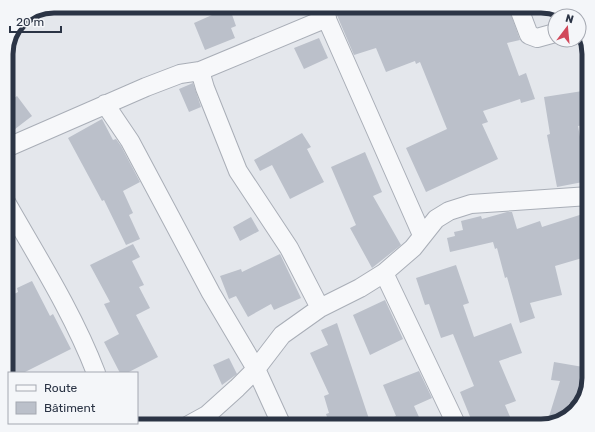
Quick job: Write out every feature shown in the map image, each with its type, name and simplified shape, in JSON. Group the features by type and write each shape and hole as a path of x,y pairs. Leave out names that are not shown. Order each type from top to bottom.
{"street":[{"path":"13,145 105,104 180,74 200,71 322,13"},
{"path":"324,13 422,235"},
{"path":"521,13 529,35 538,38 547,35"},
{"path":"200,71 238,171 289,248 320,308"},
{"path":"105,104 130,141 211,293 256,369 279,419"},
{"path":"200,419 207,415 256,369 282,335 320,308 360,288 384,273 413,248 436,219 449,211 472,204 582,196"},
{"path":"13,214 36,253 86,346 96,372"},
{"path":"384,273 455,419"}],"building":[{"path":"211,13 231,13 236,26 231,28 235,38 205,50 194,23 212,15"},
{"path":"336,13 510,13 520,40 507,43 519,76 526,73 535,99 521,103 520,99 483,111 488,122 482,124 498,159 426,192 406,148 447,129 420,62 416,64 415,61 386,72 376,48 354,55"},
{"path":"319,38 328,58 304,69 294,48"},
{"path":"193,83 201,107 189,112 179,89"},
{"path":"582,91 582,125 578,126 582,148 582,182 557,187 547,135 550,134 544,97"},
{"path":"17,96 32,116 13,131 13,99"},
{"path":"102,119 113,140 116,139 121,146 140,182 123,191 133,213 129,215 140,239 126,245 104,200 102,201 68,138"},
{"path":"302,133 311,147 307,149 324,182 290,199 272,165 260,171 254,160"},
{"path":"365,152 382,192 373,196 401,245 372,268 350,228 356,225 331,167"},
{"path":"512,212 517,229 540,221 542,227 582,214 582,258 555,266 562,295 530,303 535,318 520,323 507,277 505,278 497,248 495,249 493,242 450,252 447,238 455,236 454,232 463,230 461,221 481,216 482,219"},
{"path":"251,217 259,231 240,241 233,227"},
{"path":"133,244 140,257 132,261 144,285 139,287 150,308 136,315 158,357 129,372 119,372 104,342 119,334 104,304 110,302 90,265"},
{"path":"280,254 301,298 274,310 271,304 248,317 236,296 229,299 220,276 241,269 242,272"},
{"path":"456,265 469,303 463,305 474,337 511,323 522,353 499,361 516,401 505,405 511,419 478,419 477,417 471,419 460,392 474,386 453,334 441,338 429,304 425,305 416,278"},
{"path":"32,281 50,316 53,314 71,349 25,372 13,372 13,294 18,292 17,288"},
{"path":"385,300 403,339 370,355 353,315"},
{"path":"337,323 369,419 328,419 326,414 329,413 324,396 329,394 310,353 328,345 321,330"},
{"path":"229,358 237,374 222,385 213,365"},
{"path":"554,362 582,367 582,384 577,399 573,404 569,403 567,410 564,412 549,418 560,381 551,380"},
{"path":"419,371 432,398 414,406 420,419 389,419 396,416 383,385"}]}
